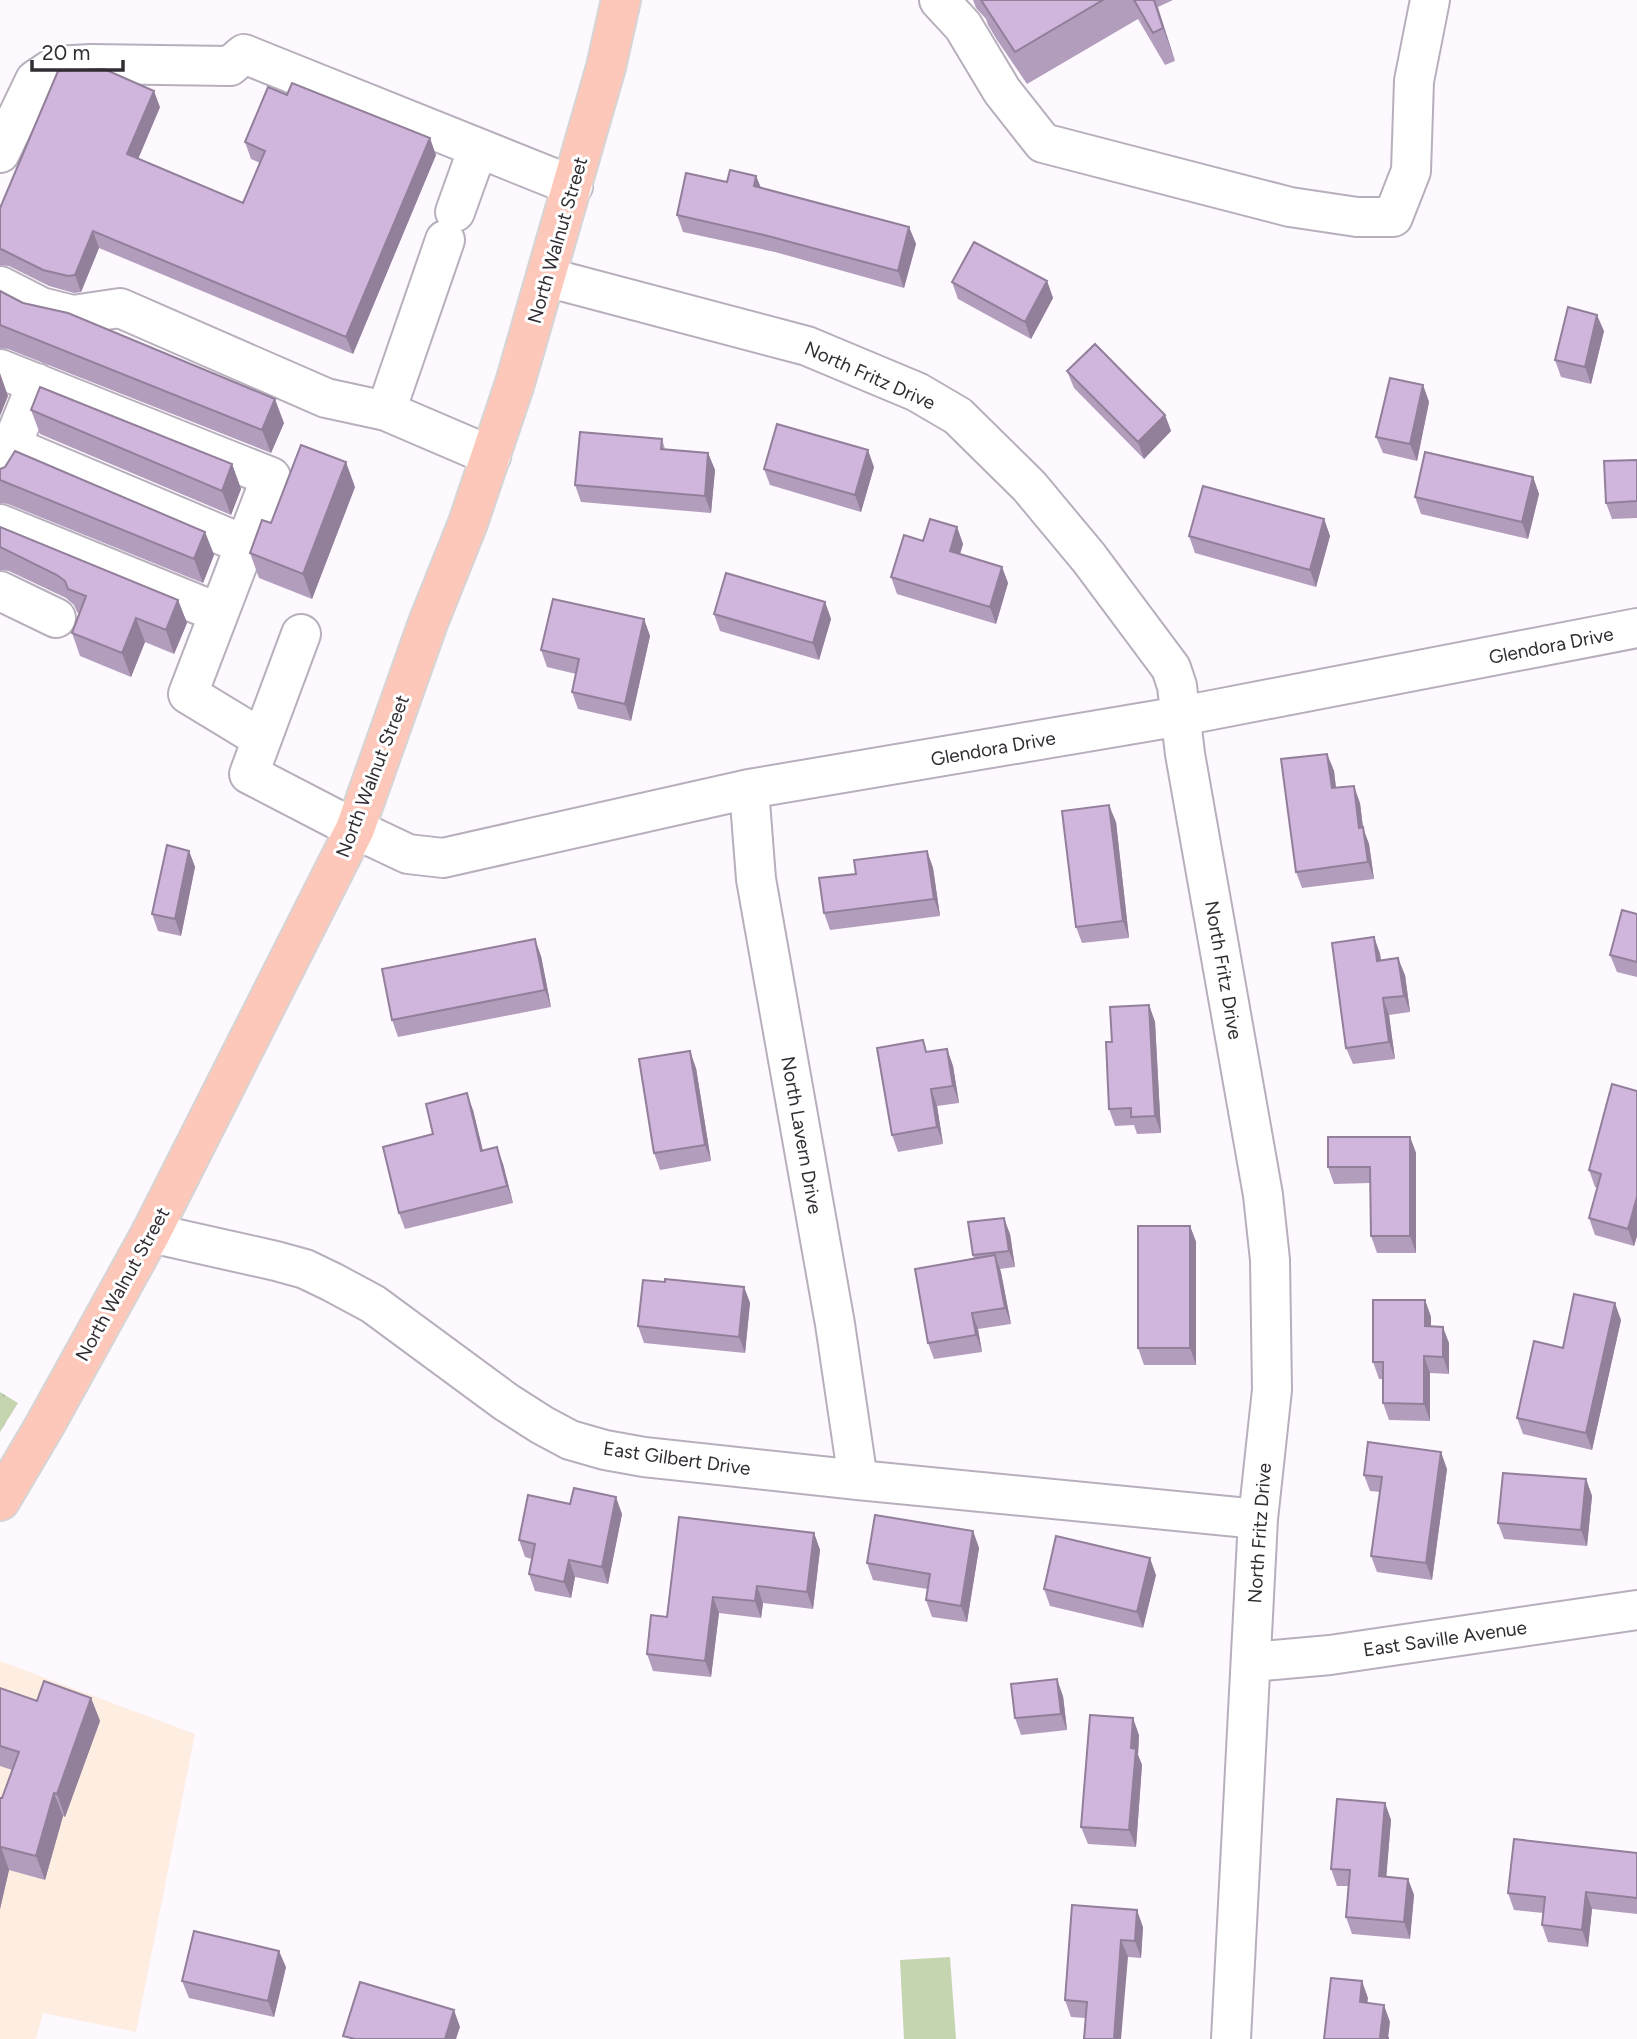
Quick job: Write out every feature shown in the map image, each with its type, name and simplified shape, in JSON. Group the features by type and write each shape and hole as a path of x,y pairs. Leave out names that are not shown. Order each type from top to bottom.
{"main road":[{"name":"North Walnut Street","path":"0,1501 45,1425 150,1233 355,829 491,456 573,186 606,67 621,0"}],"street":[{"path":"939,0 963,26 1002,91 1043,143 1290,207 1357,217 1393,217 1411,171 1414,80 1430,0"},
{"path":"0,153 35,80 55,66 230,66 244,54 573,186"},
{"path":"386,411 478,148"},
{"name":"North Fritz Drive","path":"547,277 807,346 917,392 958,416 1029,486 1171,668 1264,1195 1270,1260 1272,1391 1258,1519 1231,2039"},
{"path":"0,286 41,307 73,315 120,308 326,398 386,411 491,456"},
{"path":"0,369 271,477 188,694 262,739 301,634"},
{"path":"37,383 6,460 245,545"},
{"path":"0,524 219,613"},
{"path":"0,591 56,618"},
{"name":"Glendora Drive","path":"262,739 249,774 408,854 443,858 749,789 1181,716 1637,628"},
{"name":"North Lavern Drive","path":"749,789 757,879 835,1324 858,1480"},
{"name":"East Gilbert Drive","path":"150,1233 276,1261 304,1269 332,1282 373,1304 506,1402 570,1440 605,1450 644,1457 858,1480 1258,1519"},
{"name":"East Saville Avenue","path":"1252,1662 1330,1654 1637,1610"}],"shaded area":[{"path":"0,1661 195,1734 136,2032 43,2013 36,2039 0,2039"}],"green space":[{"path":"0,1392 18,1403 0,1432"},
{"path":"950,1957 956,2039 904,2039 900,1960"}],"building":[{"path":"981,0 1103,0 1015,52"},
{"path":"1134,0 1154,0 1163,28 1153,33"},
{"path":"104,69 154,91 127,154 243,203 265,151 245,142 268,87 287,95 292,83 430,138 346,337 93,231 75,275 43,270 0,249 0,208 58,71"},
{"path":"730,170 756,176 754,186 909,227 898,271 677,215 686,173 727,182"},
{"path":"974,242 1047,281 1025,322 952,282"},
{"path":"0,291 23,303 68,313 275,399 262,430 0,325"},
{"path":"1568,307 1597,315 1585,367 1555,360"},
{"path":"1095,344 1165,415 1138,442 1067,371"},
{"path":"1390,378 1423,385 1410,444 1376,437"},
{"path":"40,387 232,464 222,491 31,410"},
{"path":"777,424 868,450 855,495 764,469"},
{"path":"580,432 662,439 661,449 708,453 705,496 575,485"},
{"path":"301,445 346,462 303,574 250,553 262,520 271,523"},
{"path":"15,451 205,532 194,559 0,480 0,469 5,467"},
{"path":"1425,452 1533,477 1522,522 1415,497"},
{"path":"1637,460 1637,501 1606,503 1604,461"},
{"path":"1203,486 1324,519 1310,570 1189,536"},
{"path":"930,519 957,527 950,551 1002,567 990,607 891,577 904,535 923,541"},
{"path":"0,527 178,600 166,630 136,618 122,653 72,633 86,596 68,589 65,581 57,575 0,547"},
{"path":"726,573 825,602 813,643 714,614"},
{"path":"553,599 644,619 625,704 572,692 579,659 541,650"},
{"path":"1327,754 1332,788 1354,786 1359,828 1363,827 1368,862 1296,872 1281,759"},
{"path":"1109,805 1123,921 1076,927 1062,811"},
{"path":"167,845 189,851 175,919 152,914"},
{"path":"927,851 934,899 824,913 819,878 856,874 854,860"},
{"path":"1622,910 1637,914 1637,962 1610,955"},
{"path":"1374,937 1377,961 1398,958 1404,996 1383,998 1389,1042 1346,1048 1332,943"},
{"path":"535,939 545,990 392,1020 382,969"},
{"path":"1149,1005 1155,1116 1131,1117 1131,1108 1109,1109 1106,1042 1112,1042 1110,1007"},
{"path":"923,1040 926,1052 947,1049 953,1086 931,1089 937,1127 892,1135 877,1048"},
{"path":"690,1051 705,1145 654,1153 639,1059"},
{"path":"1612,1084 1637,1091 1637,1197 1628,1229 1589,1218 1601,1174 1589,1170"},
{"path":"467,1093 481,1151 497,1147 507,1186 399,1213 383,1147 433,1134 426,1104"},
{"path":"1328,1137 1410,1137 1410,1236 1371,1236 1370,1167 1328,1167"},
{"path":"1004,1218 1009,1251 973,1255 968,1222"},
{"path":"1138,1226 1190,1226 1190,1348 1138,1348"},
{"path":"995,1255 1005,1308 972,1313 976,1335 928,1343 915,1269"},
{"path":"665,1279 744,1287 739,1337 638,1326 643,1280 665,1282"},
{"path":"1574,1294 1615,1303 1586,1433 1517,1418 1534,1341 1563,1348"},
{"path":"1373,1300 1425,1300 1425,1326 1443,1327 1443,1357 1424,1356 1424,1404 1383,1403 1383,1362 1373,1362"},
{"path":"1368,1442 1441,1452 1426,1563 1371,1556 1382,1477 1364,1475"},
{"path":"1503,1473 1586,1479 1581,1530 1498,1523"},
{"path":"574,1488 616,1497 602,1567 569,1560 564,1582 529,1574 535,1544 519,1540 528,1495 570,1504"},
{"path":"875,1515 973,1531 961,1606 926,1600 930,1574 867,1563"},
{"path":"679,1517 814,1533 807,1592 757,1586 755,1601 713,1597 705,1661 647,1654 651,1615 667,1617"},
{"path":"1056,1536 1150,1558 1137,1612 1044,1589"},
{"path":"1057,1679 1061,1714 1015,1718 1011,1684"},
{"path":"44,1681 91,1698 57,1794 54,1793 36,1856 1,1847 0,1850 0,1798 19,1752 0,1746 0,1688 37,1701"},
{"path":"1090,1715 1133,1718 1131,1748 1136,1749 1129,1830 1081,1827"},
{"path":"1337,1799 1385,1803 1379,1876 1408,1879 1404,1922 1346,1917 1350,1870 1331,1869"},
{"path":"1514,1839 1637,1853 1637,1898 1586,1892 1582,1930 1542,1925 1545,1897 1508,1893"},
{"path":"1072,1905 1137,1910 1135,1941 1121,1940 1114,2039 1084,2039 1087,2002 1065,2000"},
{"path":"194,1931 279,1951 268,2001 182,1981"},
{"path":"1331,1978 1362,1981 1360,2002 1384,2005 1380,2037 1388,2039 1324,2039"},
{"path":"360,1982 454,2010 445,2039 355,2039 343,2036"}]}
